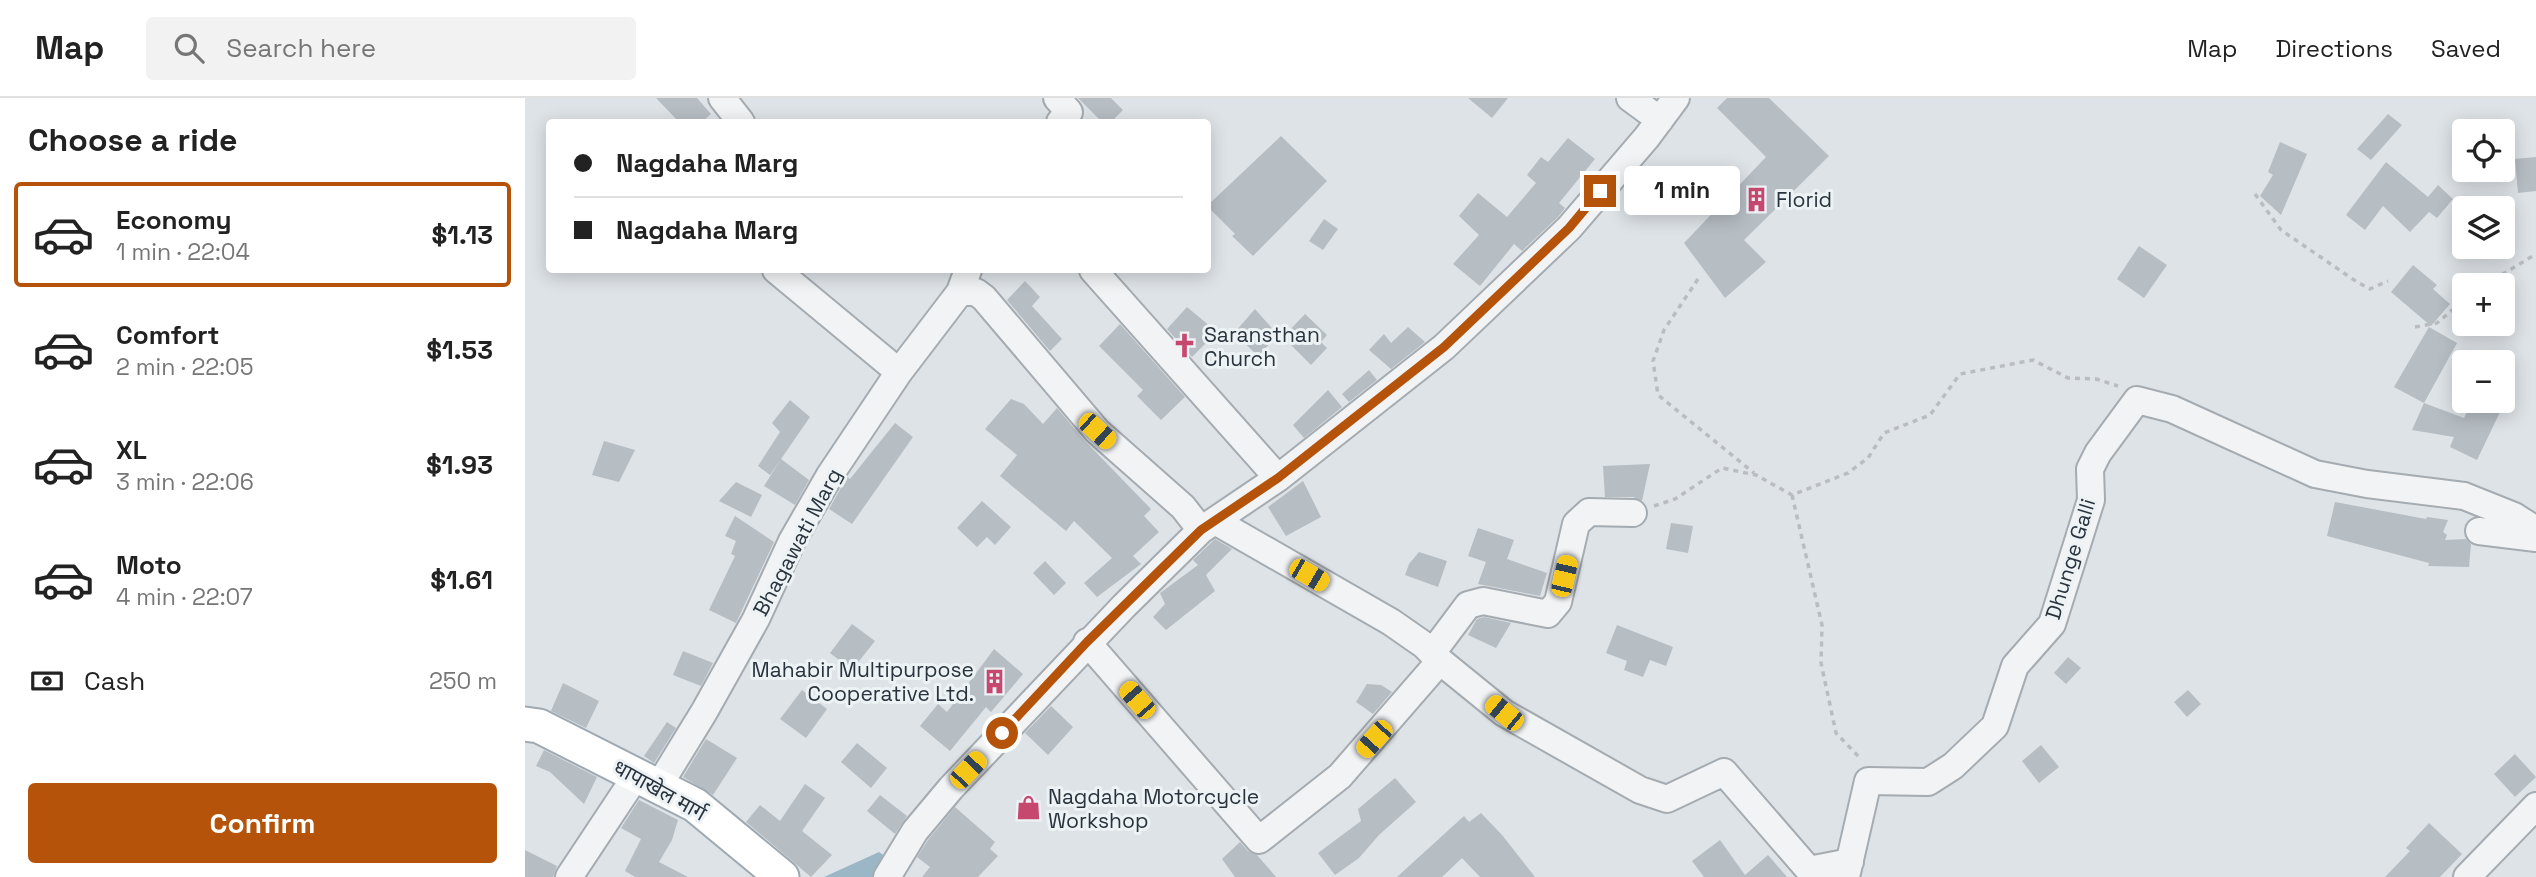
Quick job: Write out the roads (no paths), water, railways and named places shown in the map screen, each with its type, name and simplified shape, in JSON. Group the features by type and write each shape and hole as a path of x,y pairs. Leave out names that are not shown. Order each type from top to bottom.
{"main road":[{"name":"धापाखेल मार्ग","path":"525,724 538,726 695,806 782,877"}],"street":[{"path":"722,98 739,119"},
{"path":"1057,98 1069,112 1063,119"},
{"path":"1630,98 1660,120"},
{"path":"887,877 915,831 951,788 1087,642 1208,526 1278,478 1444,347 1569,228 1676,98"},
{"path":"780,273 899,372"},
{"path":"1096,273 1278,478"},
{"path":"964,281 984,298 1097,431 1183,508 1208,526 1391,622 1504,713 1640,790 1667,799 1724,772 1808,870 1848,870"},
{"name":"Bhagawati Marg","path":"569,877 704,712 756,619 792,541 818,497 899,372 964,281"},
{"name":"Dhunge Galli","path":"1848,870 1868,781 1928,782 1953,766 1995,726 2015,666 2052,624 2091,500 2090,469 2098,453 2137,400 2172,409 2315,474 2367,484 2464,496 2534,524"},
{"path":"1087,642 1258,841 1340,776 1436,657 1468,605 1483,601 1548,614 1558,602 1576,524 1589,512 1633,513"},
{"path":"2479,531 2534,524"},
{"path":"2467,877 2536,806"}],"water":[{"path":"879,852 889,859 879,877 824,877"}],"place":[{"name":"Florid","path":"1756,199"},
{"name":"Saransthan Church","path":"1184,346"},
{"name":"Mahabir Multipurpose Cooperative Ltd.","path":"994,681"},
{"name":"Nagdaha Motorcycle Workshop","path":"1028,808"}]}
